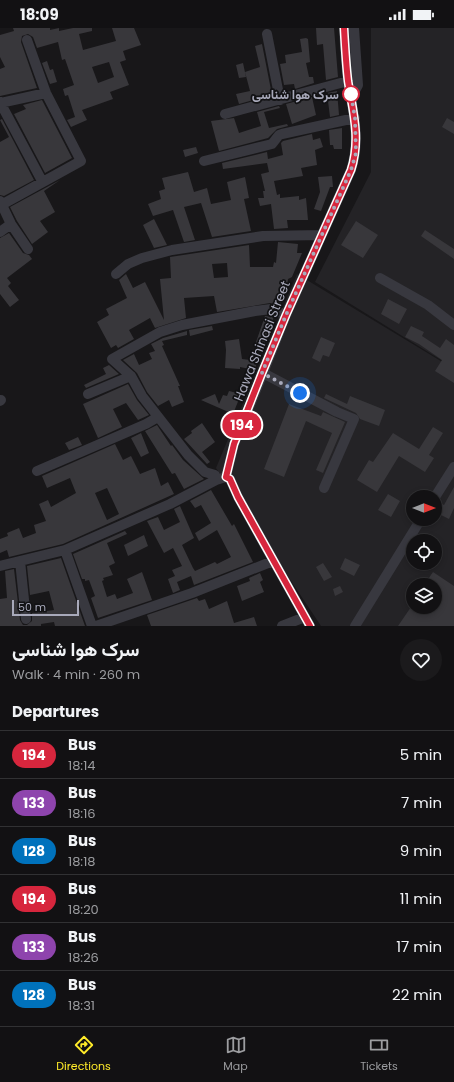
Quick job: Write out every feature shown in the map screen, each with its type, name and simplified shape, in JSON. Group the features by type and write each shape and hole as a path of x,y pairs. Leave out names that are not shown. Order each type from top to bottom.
{"street":[{"name":"Hawa Shinasi Street","path":"226,477 234,444 262,373 356,153 355,118 348,81 344,28"},
{"path":"352,96 358,85 354,28"},
{"path":"267,34 280,100"},
{"path":"27,40 46,93 81,161 1,203 11,224 28,249"},
{"path":"225,114 348,81"},
{"path":"42,181 0,103 46,93"},
{"path":"204,160 272,144 279,135 282,134 355,118"},
{"path":"0,232 11,224"},
{"path":"116,274 128,264 142,258 172,250 262,236 322,235"},
{"path":"380,278 428,305 454,325"},
{"path":"216,480 215,475 205,472 188,455 142,396 131,376 112,359 160,332 255,310 271,309 286,315"},
{"path":"262,373 337,412 354,419 324,488"},
{"path":"88,394 131,376"},
{"path":"37,471 146,424 158,417"},
{"path":"439,490 454,467"},
{"path":"0,566 65,550 170,504 216,480 226,477 230,479 238,497 307,622 282,626"},
{"path":"355,626 417,526"},
{"path":"65,550 92,626"},
{"path":"96,626 192,593 273,560"},
{"path":"20,561 26,619"}],"shaded area":[{"path":"371,28 454,28 454,368 315,282 371,172"},
{"path":"297,274 454,369 454,626 321,626 216,468"}],"building":[{"path":"13,28 50,28 50,30 59,28 59,31 73,28 92,28 92,31 79,34 83,50 116,41 112,28 134,28 141,45 123,51 126,60 120,62 129,85 110,92 113,99 82,110 87,120 71,127 67,120 75,117 68,95 65,96 63,89 74,85 65,59 62,60 58,42 37,48 33,37 28,34 22,36 21,42 37,88 0,96 0,69 5,67 0,57 0,35 14,31","holes":["109,62 114,77 98,83 92,67"]},
{"path":"316,28 334,28 338,77 326,80 323,44 317,45"},
{"path":"300,39 308,39 310,62 306,63 309,77 313,77 314,83 295,89 294,84 284,85 280,64 286,63 285,55 302,52"},
{"path":"262,44 272,95 239,104 236,94 250,91 245,72 260,67 255,46"},
{"path":"47,61 50,70 53,69 57,82 50,84 42,63"},
{"path":"243,63 246,77 239,78 236,65"},
{"path":"337,91 339,115 330,117 327,93"},
{"path":"312,97 316,115 292,124 286,104"},
{"path":"42,100 72,158 45,173 14,114 26,109 23,105"},
{"path":"279,106 280,108 264,112 269,128 287,124 288,126 277,129 268,138 219,151 211,121 234,118 239,133 261,126 257,112"},
{"path":"447,118 454,122 454,134 442,127"},
{"path":"2,119 34,180 4,196 0,195 0,142 9,137 0,120"},
{"path":"342,128 342,149 334,149 333,145 330,145 329,130"},
{"path":"312,134 313,140 320,138 323,147 315,150 317,165 301,168 303,176 274,181 277,195 280,194 280,198 299,196 299,200 306,198 308,220 287,220 288,228 274,229 271,204 260,206 258,198 264,198 263,191 265,191 261,174 269,172 267,163 223,169 222,163 267,152 268,159 283,155 281,143 283,141"},
{"path":"196,147 198,153 185,157 183,150"},
{"path":"188,172 194,192 207,188 211,204 231,200 227,182 245,177 249,198 244,199 251,231 212,237 201,203 184,207 195,240 184,242 173,210 153,216 148,204 161,199 159,191 165,189 162,178"},
{"path":"332,176 333,187 330,187 321,211 314,209 320,192 318,177"},
{"path":"60,180 44,191 55,212 40,221 48,232 32,244 10,207"},
{"path":"154,219 167,245 154,248 143,225"},
{"path":"356,221 378,235 363,258 341,245"},
{"path":"425,230 454,249 454,259 421,236"},
{"path":"9,233 23,253 29,255 32,259 7,278 11,283 8,286 19,300 10,307 0,294 0,238"},
{"path":"278,242 298,244 297,253 302,253 292,277 288,279 286,293 283,293 280,306 270,303 217,312 214,296 184,298 186,318 155,328 150,318 129,330 134,339 118,348 116,345 111,348 97,322 109,315 106,309 127,298 119,280 126,274 133,288 145,282 164,320 160,279 171,278 170,257 249,245 250,267 273,267 274,262 276,263","holes":["227,263 228,277 214,278 212,264"]},
{"path":"388,299 407,309 399,324 381,314"},
{"path":"265,316 274,317 264,345 255,345"},
{"path":"212,326 213,330 190,336 189,330"},
{"path":"411,326 424,332 422,336 440,348 446,339 454,345 454,383 435,371 442,360 419,344 405,337"},
{"path":"187,331 187,335 162,341 164,345 162,346 180,386 178,386 184,402 172,407 169,400 158,406 147,392 137,373 123,360 134,354 139,365 152,359 149,353 155,351 151,344 163,338"},
{"path":"321,337 335,343 329,357 323,355 320,362 312,358"},
{"path":"239,339 242,359 257,361 255,370 240,367 240,369 225,368 225,341"},
{"path":"109,365 119,374 86,388 84,385 106,374 103,368"},
{"path":"128,384 137,400 149,415 138,420 126,403 113,409 122,427 98,438 83,404"},
{"path":"229,391 241,394 233,414 201,400 215,394 219,404 223,395 227,396"},
{"path":"326,394 347,404 350,396 385,410 379,426 360,419 356,413 324,398"},
{"path":"289,404 321,416 323,412 345,422 323,473 316,470 332,433 306,421 284,477 264,469"},
{"path":"202,423 215,442 202,452 210,462 207,464 184,439 192,433 191,431"},
{"path":"157,425 171,446 172,445 183,460 204,479 184,489 175,473 172,474 145,431"},
{"path":"433,427 443,433 429,455 434,458 425,472 399,456 377,492 357,480 369,460 373,462 393,433 419,449"},
{"path":"141,433 149,453 141,457 131,438"},
{"path":"78,437 82,445 69,450 65,443"},
{"path":"115,444 123,460 131,456 140,474 155,468 161,486 168,482 174,494 63,544 9,557 7,550 0,553 0,539 8,536 7,533 19,528 23,538 36,533 34,525 46,521 39,504 48,500 51,507 76,493 70,478 47,488 42,476","holes":["107,488 119,514 107,520 95,493"]},
{"path":"454,487 454,508 449,519 442,516 442,504 444,505"},
{"path":"211,490 232,526 234,524 253,562 194,585 191,576 177,582 180,590 173,593 168,579 175,576 172,570 182,566 173,548 164,553 147,521 158,517 164,530 180,522 174,509 180,506 194,538 182,545 193,568 195,571 215,562 217,564 231,557 217,530 199,541 195,533 211,523 201,505 195,508 190,501"},
{"path":"388,494 400,501 391,517 378,510"},
{"path":"125,531 127,534 107,543 115,563 109,566 113,575 103,578 104,580 102,581 107,597 115,594 117,599 133,593 127,579 142,572 152,600 98,618 91,598 95,596 89,580 85,581 85,579 82,579 73,554"},
{"path":"144,535 148,546 128,556 124,545"},
{"path":"61,558 85,626 55,626 54,622 41,624 41,626 0,626 0,599 7,598 5,571 14,569 20,620 23,625 27,625 32,621 32,613 54,610 49,591 30,595 27,566"},
{"path":"345,558 360,565 354,576 340,569"},
{"path":"323,563 332,577 324,581 316,567"},
{"path":"433,572 442,578 429,578"},
{"path":"260,573 263,580 260,582 264,592 242,601 237,586 250,581 249,578"},
{"path":"442,578 454,586 454,626 398,626 406,614 442,614"},
{"path":"340,586 343,592 335,596 333,589"},
{"path":"197,598 199,601 205,599 209,609 227,601 234,623 254,617 257,626 151,626 147,615"}],"bus line":[{"name":"194","path":"310,626 238,497 230,479 226,477 234,444 286,315 351,170 356,153 355,118 348,81 344,28"}],"place":[{"name":"سرک هوا شناسی","path":"351,94"}],"route":[{"path":"300,393 262,373 286,315 351,170 356,153 355,118 351,94"}]}
